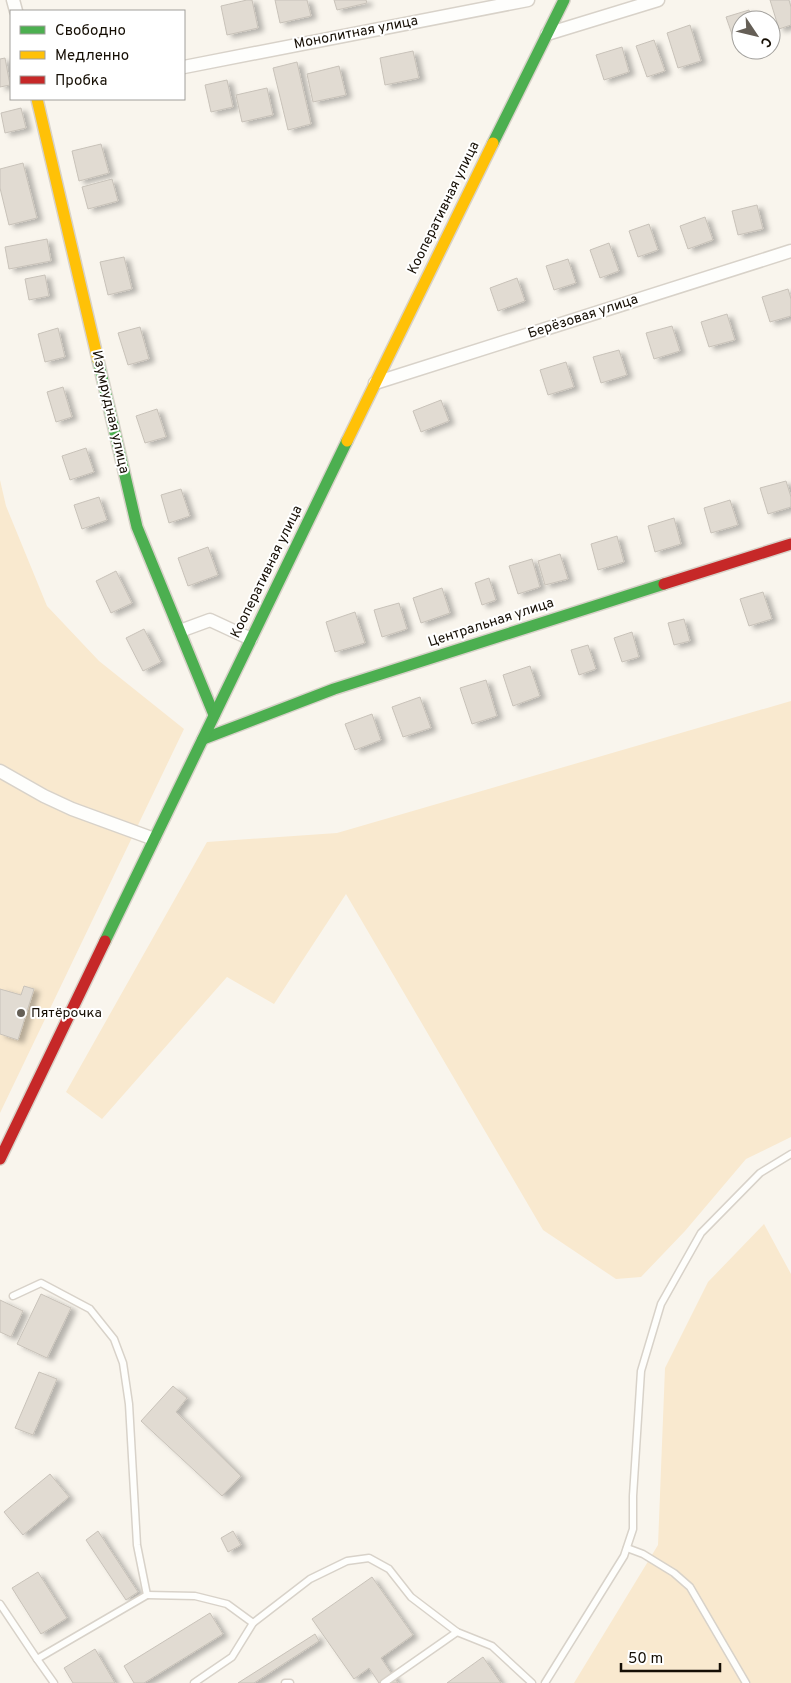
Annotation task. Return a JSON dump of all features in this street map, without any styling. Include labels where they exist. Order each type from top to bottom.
[{"type":"street","name":"Монолитная улица","points":[[185,67],[528,0]]},
{"type":"street","name":"Кооперативная улица","points":[[0,1159],[375,382],[564,0]]},
{"type":"street","points":[[546,34],[658,0]]},
{"type":"street","name":"Изумрудная улица","points":[[37,100],[137,527],[214,715]]},
{"type":"street","name":"Берёзовая улица","points":[[375,382],[791,250]]},
{"type":"street","name":"Центральная улица","points":[[203,739],[334,689],[791,544]]},
{"type":"street","points":[[180,632],[210,620],[251,639]]},
{"type":"street","points":[[0,771],[44,796],[72,809],[154,839]]},
{"type":"lane","points":[[545,1683],[619,1564],[633,1529],[633,1496],[641,1371],[661,1304],[701,1233],[760,1173],[791,1154]]},
{"type":"lane","points":[[13,1296],[41,1283],[90,1309],[114,1339],[123,1363],[129,1404],[137,1545],[147,1595]]},
{"type":"lane","points":[[627,1548],[643,1554],[674,1573],[690,1588],[746,1683]]},
{"type":"lane","points":[[194,1683],[232,1657],[253,1623],[310,1579],[347,1561],[369,1558],[389,1569],[411,1597],[457,1632],[492,1646],[532,1683]]},
{"type":"lane","points":[[38,1659],[147,1595],[195,1596],[227,1604],[253,1623]]},
{"type":"lane","points":[[0,1604],[54,1683]]},
{"type":"lane","points":[[384,1683],[457,1632]]},
{"type":"lane","points":[[285,1683],[290,1683]]},
{"type":"shaded area","points":[[0,480],[6,506],[47,606],[99,661],[184,729],[0,1113]]},
{"type":"shaded area","points":[[791,701],[791,1137],[746,1159],[685,1231],[641,1277],[616,1279],[543,1230],[346,894],[274,1004],[227,977],[102,1119],[66,1092],[207,842],[337,833]]},
{"type":"shaded area","points":[[764,1224],[791,1274],[791,1683],[574,1683],[658,1545],[665,1368],[708,1282]]},
{"type":"building","points":[[252,0],[258,28],[227,35],[221,6]]},
{"type":"building","points":[[275,0],[307,0],[311,16],[280,23]]},
{"type":"building","points":[[334,0],[366,0],[367,3],[337,10]]},
{"type":"building","points":[[770,0],[789,0],[791,25],[781,28],[781,10],[773,10]]},
{"type":"building","points":[[731,15],[731,31],[726,17]]},
{"type":"building","points":[[690,25],[701,61],[678,68],[667,33]]},
{"type":"building","points":[[654,40],[665,71],[647,77],[636,46]]},
{"type":"building","points":[[622,47],[629,72],[604,80],[596,55]]},
{"type":"building","points":[[413,51],[419,78],[385,85],[380,58]]},
{"type":"building","points":[[5,58],[10,85],[0,87],[0,59]]},
{"type":"building","points":[[297,62],[311,124],[288,130],[273,68]]},
{"type":"building","points":[[339,66],[346,95],[313,102],[307,74]]},
{"type":"building","points":[[227,80],[233,107],[211,112],[205,85]]},
{"type":"building","points":[[267,88],[273,115],[242,122],[236,95]]},
{"type":"building","points":[[21,108],[26,128],[5,133],[1,113]]},
{"type":"building","points":[[101,144],[109,173],[79,181],[72,151]]},
{"type":"building","points":[[23,163],[37,218],[9,225],[0,188],[0,169]]},
{"type":"building","points":[[112,179],[118,201],[88,209],[82,187]]},
{"type":"building","points":[[757,205],[763,229],[738,235],[732,211]]},
{"type":"building","points":[[705,217],[713,240],[688,249],[680,226]]},
{"type":"building","points":[[649,224],[658,250],[638,257],[629,231]]},
{"type":"building","points":[[47,239],[51,261],[9,269],[5,247]]},
{"type":"building","points":[[609,243],[619,271],[600,278],[590,250]]},
{"type":"building","points":[[124,257],[132,289],[108,295],[100,262]]},
{"type":"building","points":[[568,259],[576,283],[554,290],[546,266]]},
{"type":"building","points":[[45,275],[49,296],[29,300],[25,279]]},
{"type":"building","points":[[517,278],[525,301],[498,311],[490,288]]},
{"type":"building","points":[[788,289],[791,299],[791,316],[770,322],[762,297]]},
{"type":"building","points":[[727,314],[735,340],[709,347],[701,322]]},
{"type":"building","points":[[672,326],[680,351],[654,359],[646,333]]},
{"type":"building","points":[[140,327],[149,359],[128,365],[118,333]]},
{"type":"building","points":[[58,328],[65,357],[45,362],[38,334]]},
{"type":"building","points":[[619,350],[627,375],[601,383],[593,357]]},
{"type":"building","points":[[566,362],[574,387],[548,395],[540,370]]},
{"type":"building","points":[[63,387],[72,417],[56,422],[47,392]]},
{"type":"building","points":[[441,400],[449,421],[421,432],[413,411]]},
{"type":"building","points":[[157,409],[166,437],[145,443],[136,416]]},
{"type":"building","points":[[86,448],[94,472],[70,480],[62,456]]},
{"type":"building","points":[[786,481],[791,497],[791,507],[768,514],[760,488]]},
{"type":"building","points":[[181,489],[190,516],[169,523],[161,495]]},
{"type":"building","points":[[99,497],[107,520],[82,529],[74,505]]},
{"type":"building","points":[[730,500],[738,525],[711,533],[704,508]]},
{"type":"building","points":[[674,518],[681,544],[655,552],[648,526]]},
{"type":"building","points":[[617,536],[624,562],[598,570],[591,544]]},
{"type":"building","points":[[208,547],[218,575],[188,586],[178,558]]},
{"type":"building","points":[[560,554],[568,579],[545,585],[538,561]]},
{"type":"building","points":[[532,559],[540,587],[518,594],[509,566]]},
{"type":"building","points":[[116,571],[132,603],[111,613],[96,581]]},
{"type":"building","points":[[489,578],[496,600],[482,605],[475,583]]},
{"type":"building","points":[[442,588],[450,613],[421,623],[413,598]]},
{"type":"building","points":[[763,592],[772,619],[749,626],[740,599]]},
{"type":"building","points":[[399,603],[407,629],[382,637],[374,610]]},
{"type":"building","points":[[355,612],[365,643],[335,652],[326,622]]},
{"type":"building","points":[[684,619],[690,641],[674,645],[668,623]]},
{"type":"building","points":[[144,629],[161,662],[143,671],[126,638]]},
{"type":"building","points":[[632,632],[639,657],[622,662],[614,638]]},
{"type":"building","points":[[588,645],[596,669],[579,675],[571,650]]},
{"type":"building","points":[[530,666],[540,696],[513,706],[503,675]]},
{"type":"building","points":[[486,680],[497,716],[472,724],[460,688]]},
{"type":"building","points":[[420,697],[431,728],[403,737],[392,707]]},
{"type":"building","points":[[372,714],[381,740],[355,750],[345,724]]},
{"type":"building","points":[[24,986],[34,989],[18,1040],[0,1034],[0,989],[21,995]]},
{"type":"building","points":[[41,1294],[71,1308],[47,1358],[17,1344]]},
{"type":"building","points":[[0,1300],[23,1311],[11,1337],[0,1332]]},
{"type":"building","points":[[39,1372],[57,1379],[33,1435],[15,1428]]},
{"type":"building","points":[[173,1386],[187,1398],[176,1412],[241,1476],[222,1496],[141,1421]]},
{"type":"building","points":[[50,1474],[69,1497],[23,1535],[4,1512]]},
{"type":"building","points":[[98,1531],[138,1592],[126,1600],[86,1540]]},
{"type":"building","points":[[233,1531],[241,1545],[228,1552],[221,1538]]},
{"type":"building","points":[[38,1572],[67,1618],[41,1634],[12,1588]]},
{"type":"building","points":[[372,1577],[413,1635],[381,1658],[398,1683],[379,1683],[369,1668],[354,1679],[312,1619]]},
{"type":"building","points":[[210,1613],[223,1634],[144,1683],[134,1683],[124,1666]]},
{"type":"building","points":[[315,1634],[319,1641],[254,1683],[238,1683]]},
{"type":"building","points":[[95,1649],[115,1683],[73,1683],[64,1668]]},
{"type":"building","points":[[483,1657],[501,1683],[447,1683]]},
{"type":"traffic: fast","points":[[493,143],[564,0]]},
{"type":"traffic: fast","points":[[98,360],[137,527],[214,715]]},
{"type":"traffic: fast","points":[[105,941],[347,441]]},
{"type":"traffic: fast","points":[[203,739],[334,689],[664,584]]},
{"type":"traffic: slow","points":[[37,100],[98,360]]},
{"type":"traffic: slow","points":[[347,441],[493,143]]},
{"type":"traffic: jam","points":[[664,584],[791,544]]},
{"type":"traffic: jam","points":[[0,1159],[105,941]]},
{"type":"place","name":"Пятёрочка","points":[[21,1013]]}]
